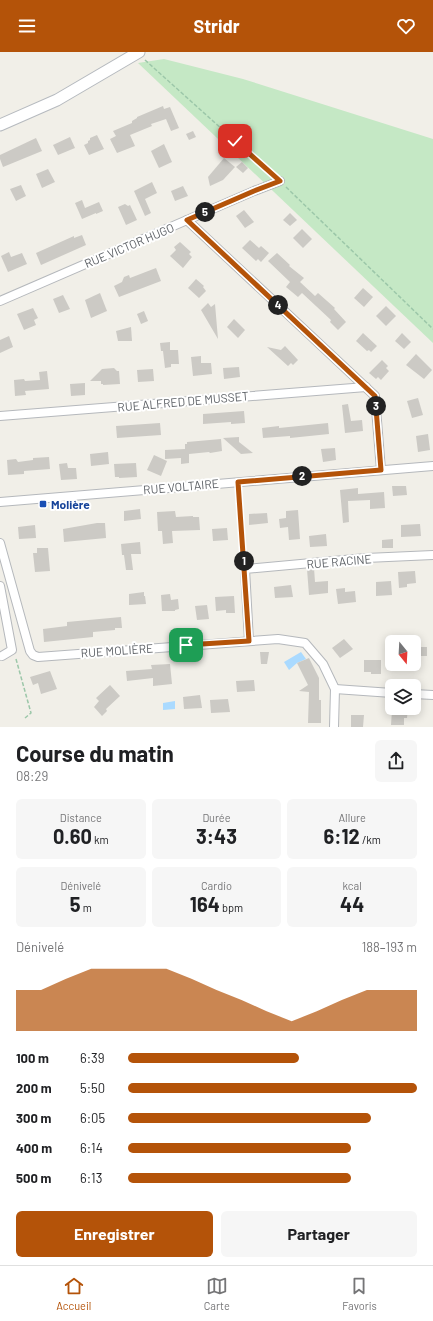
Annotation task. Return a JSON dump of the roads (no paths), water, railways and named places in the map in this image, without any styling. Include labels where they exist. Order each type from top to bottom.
[{"type":"main road","points":[[0,125],[57,100],[139,52]]},
{"type":"street","name":"RUE VICTOR HUGO","points":[[0,301],[280,181]]},
{"type":"street","points":[[187,220],[375,396],[381,470]]},
{"type":"street","name":"RUE ALFRED DE MUSSET","points":[[0,416],[366,387]]},
{"type":"street","name":"RUE VOLTAIRE","points":[[0,502],[433,466]]},
{"type":"street","name":"RUE MOLIÈRE","points":[[0,544],[30,651],[33,655],[38,657],[278,639],[305,643],[323,664],[335,689]]},
{"type":"street","name":"RUE RACINE","points":[[249,641],[245,569],[366,558],[433,555]]},
{"type":"street","points":[[0,586],[12,650],[2,656]]},
{"type":"street","points":[[334,727],[335,689],[385,693]]},
{"type":"street","points":[[421,694],[433,695]]},
{"type":"water","points":[[301,652],[306,659],[297,663],[289,670],[284,662]]},
{"type":"water","points":[[175,701],[175,709],[163,710],[163,703]]},
{"type":"place","name":"Molière","points":[[43,504]]}]
